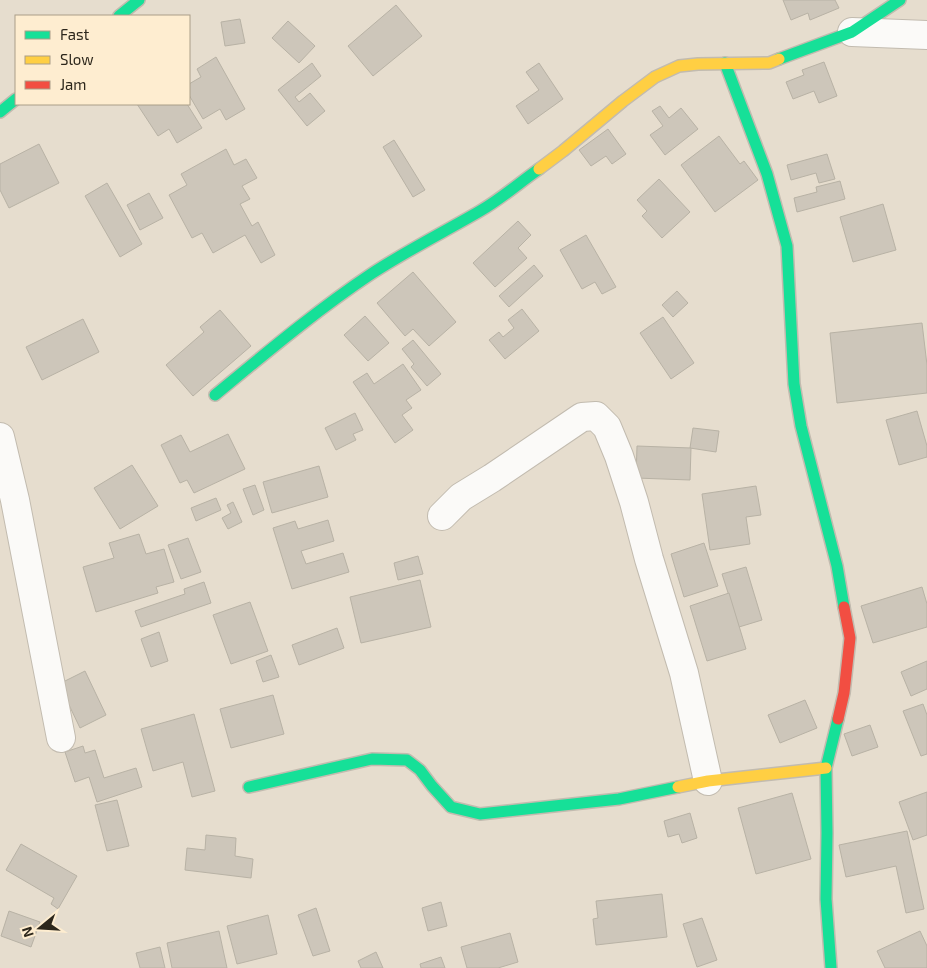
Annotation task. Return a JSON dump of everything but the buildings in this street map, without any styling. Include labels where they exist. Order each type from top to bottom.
[{"type":"street","points":[[120,15],[139,0]]},
{"type":"street","points":[[214,395],[332,302],[371,274],[413,248],[482,210],[563,151],[655,77],[679,66],[769,63],[852,32],[900,0]]},
{"type":"street","points":[[852,32],[927,35]]},
{"type":"street","points":[[725,64],[767,174],[787,246],[794,384],[801,426],[837,566],[850,638],[844,693],[826,768],[828,833],[826,899],[831,968]]},
{"type":"street","points":[[0,112],[15,100]]},
{"type":"street","points":[[442,516],[461,497],[582,417],[596,416],[608,427],[631,493],[684,674],[708,781]]},
{"type":"street","points":[[0,437],[15,500],[61,738]]},
{"type":"street","points":[[249,787],[372,760],[407,760],[420,770],[452,807],[480,814],[619,799],[708,781],[826,768]]},
{"type":"traffic: fast","points":[[120,15],[139,0]]},
{"type":"traffic: fast","points":[[779,59],[852,32],[900,0]]},
{"type":"traffic: fast","points":[[725,63],[767,174],[787,246],[794,384],[801,426],[837,566],[844,607]]},
{"type":"traffic: fast","points":[[0,112],[15,100]]},
{"type":"traffic: fast","points":[[215,395],[292,332],[371,274],[488,206],[539,169]]},
{"type":"traffic: fast","points":[[831,968],[826,899],[826,768],[838,719]]},
{"type":"traffic: fast","points":[[249,787],[372,759],[407,760],[420,770],[451,807],[480,814],[619,799],[678,787]]},
{"type":"traffic: slow","points":[[539,169],[655,77],[679,66],[769,63],[779,59]]},
{"type":"traffic: slow","points":[[678,787],[708,781],[826,768]]},
{"type":"traffic: jam","points":[[838,719],[844,693],[850,638],[844,607]]}]
